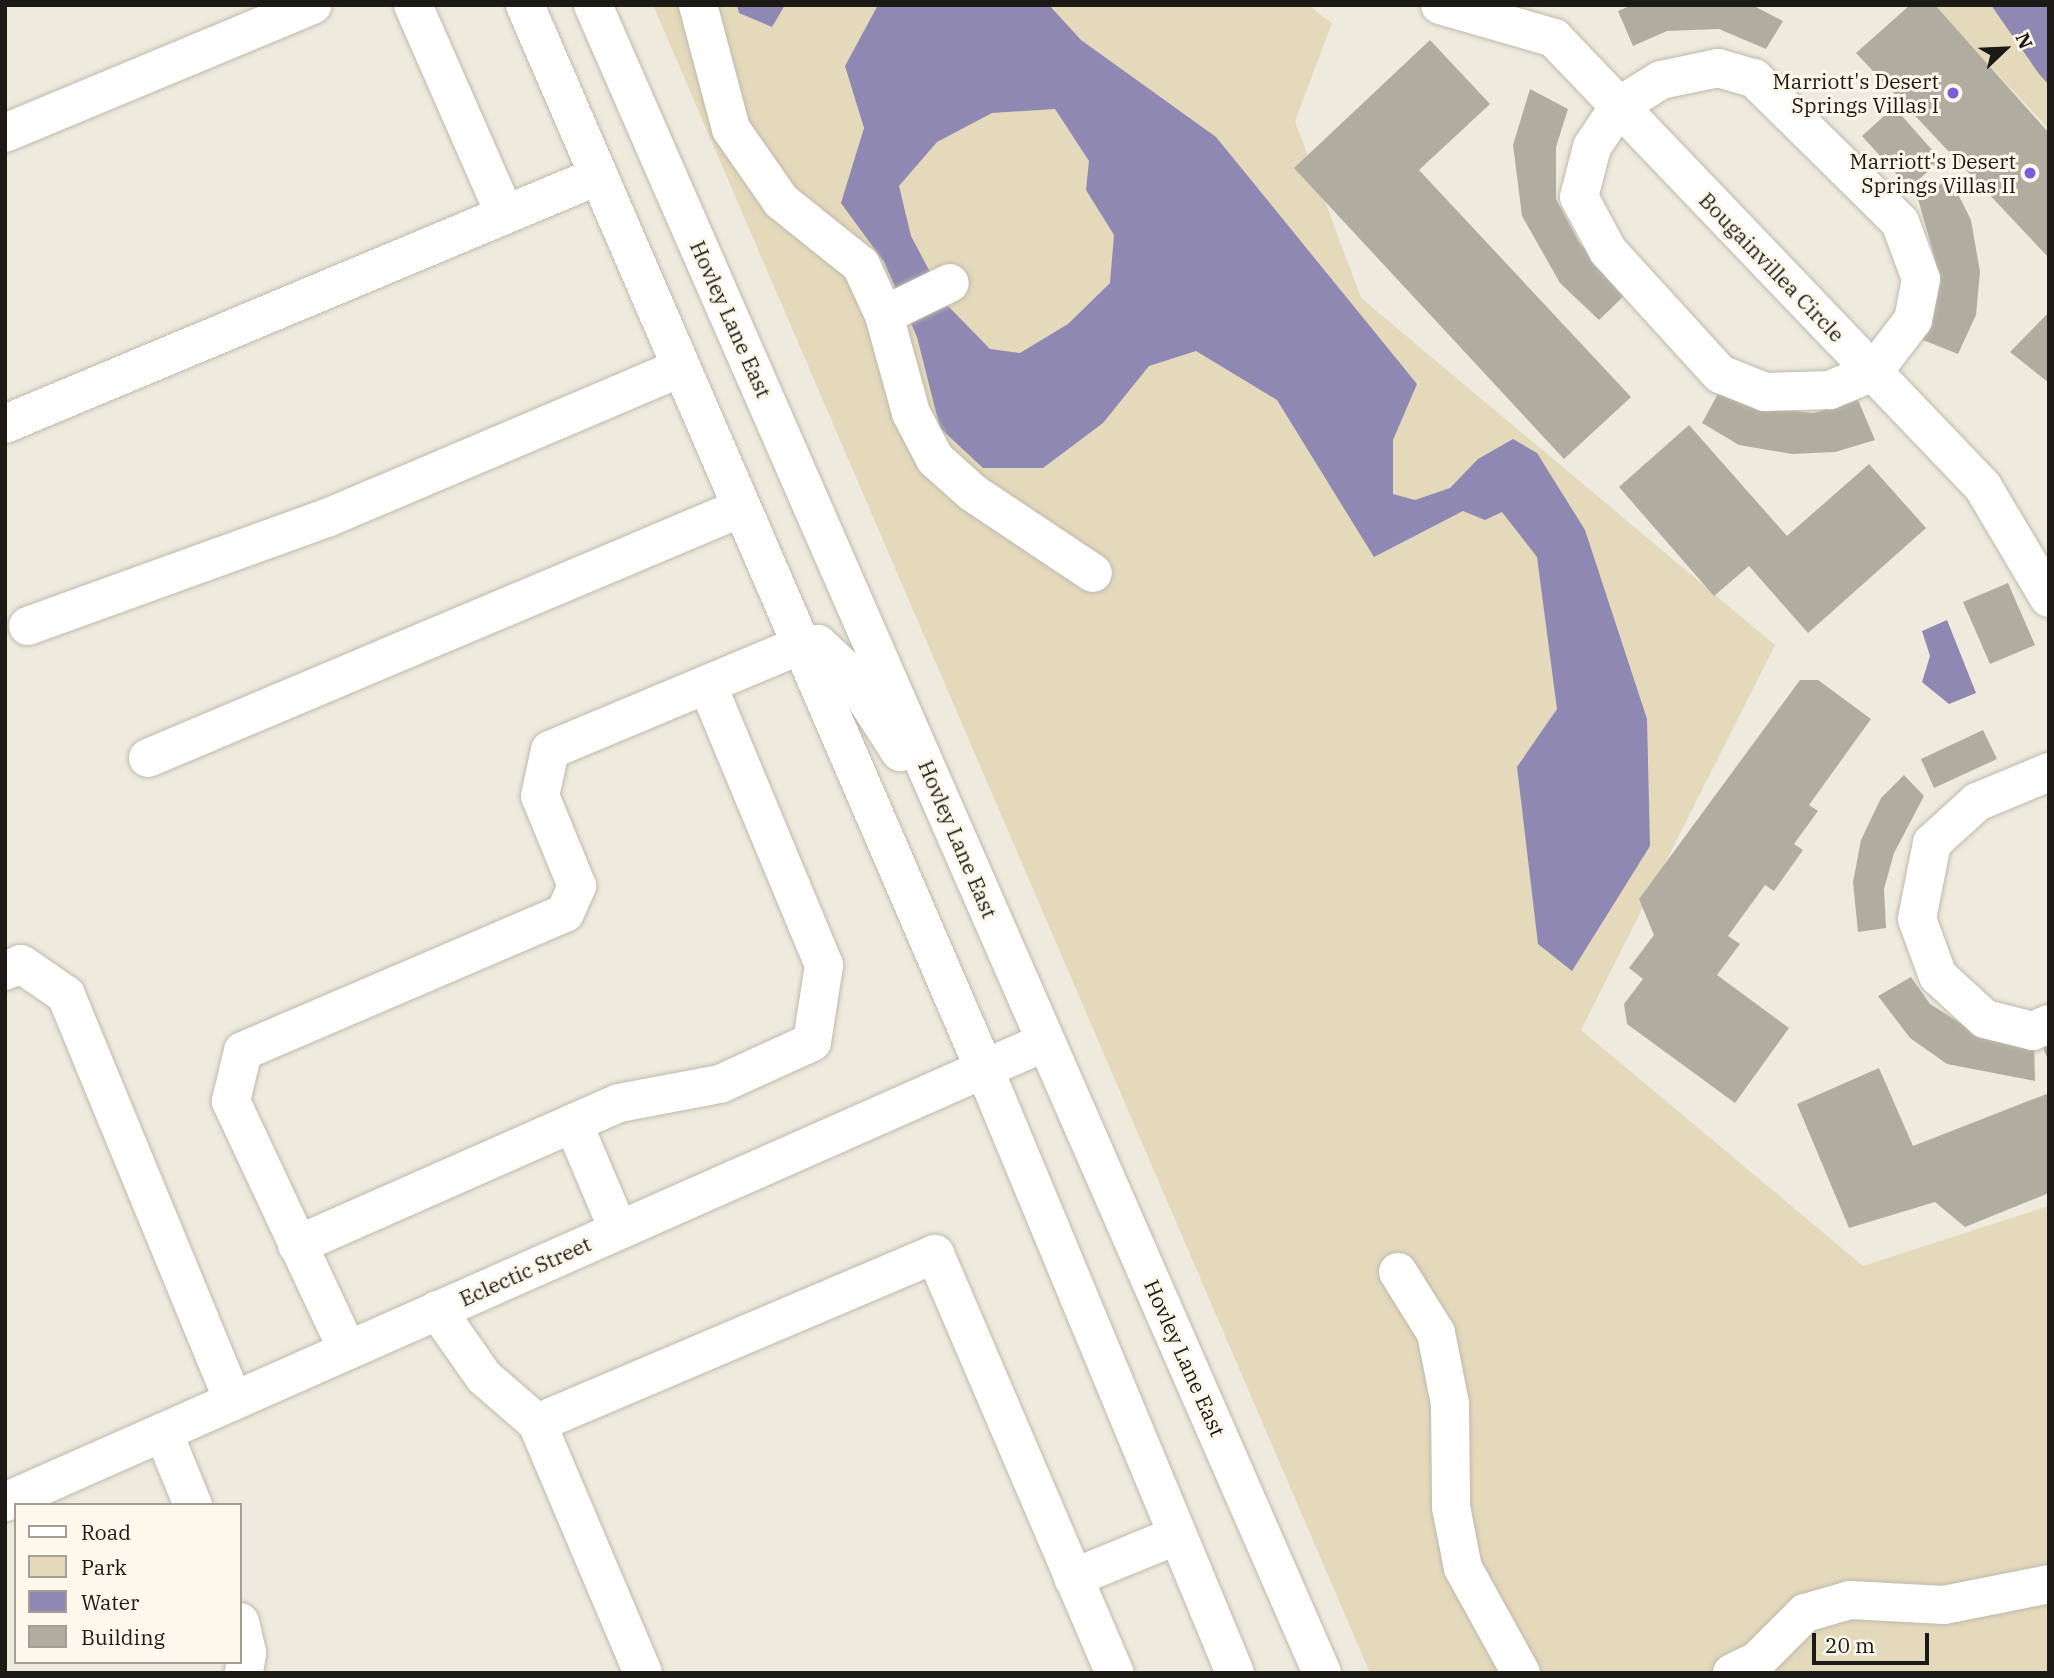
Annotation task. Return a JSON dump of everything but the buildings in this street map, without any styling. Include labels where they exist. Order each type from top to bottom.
[{"type":"street","points":[[5,133],[312,5]]},
{"type":"street","points":[[412,5],[505,215]]},
{"type":"street","points":[[525,5],[983,1066],[1235,1673]]},
{"type":"street","points":[[698,5],[731,130],[781,201],[861,265],[884,315],[911,413],[934,459],[973,493],[1093,573]]},
{"type":"street","name":"Bougainvillea Circle","points":[[1440,5],[1554,38],[1983,486],[2049,598]]},
{"type":"street","name":"Hovley Lane East","points":[[595,15],[953,825],[1322,1673]]},
{"type":"street","points":[[1718,68],[1754,78],[1900,222],[1921,279],[1913,320],[1873,372],[1830,390],[1765,392],[1720,374],[1608,251],[1579,197],[1592,147],[1619,106],[1661,80],[1718,68]]},
{"type":"street","points":[[5,424],[598,176]]},
{"type":"street","points":[[884,315],[950,283]]},
{"type":"street","points":[[28,626],[327,518],[681,368]]},
{"type":"street","points":[[148,758],[741,508]]},
{"type":"street","points":[[347,1349],[232,1101],[243,1051],[565,913],[578,886],[540,796],[550,750],[801,645],[818,644],[850,674],[953,825]]},
{"type":"street","points":[[297,1245],[619,1103],[720,1084],[812,1042],[824,965],[707,684]]},
{"type":"street","points":[[2049,772],[1977,802],[1932,843],[1917,919],[1938,976],[1985,1019],[2033,1031],[2049,1024]]},
{"type":"street","points":[[5,971],[20,964],[66,995],[233,1400]]},
{"type":"street","name":"Eclectic Street","points":[[5,1502],[983,1066],[1045,1041]]},
{"type":"street","points":[[573,1123],[618,1229]]},
{"type":"street","points":[[537,1423],[935,1254],[1115,1673]]},
{"type":"street","points":[[1398,1272],[1436,1333],[1450,1404],[1451,1507],[1463,1568],[1521,1673]]},
{"type":"street","points":[[437,1310],[484,1377],[537,1423],[643,1673]]},
{"type":"street","points":[[163,1432],[192,1503]]},
{"type":"street","points":[[1073,1578],[1178,1535]]},
{"type":"street","points":[[1732,1673],[1758,1661],[1805,1613],[1850,1600],[1944,1605],[2049,1584]]},
{"type":"street","points":[[242,1631],[247,1653],[244,1673]]},
{"type":"green space","points":[[653,5],[1308,5],[1332,23],[1295,121],[1361,298],[1775,645],[1581,1030],[1863,1266],[2049,1206],[2049,1673],[1370,1673]]},
{"type":"green space","points":[[1932,5],[2049,5],[2049,129]]},
{"type":"water","points":[[737,5],[785,5],[772,27],[739,13]]},
{"type":"water","points":[[878,5],[1049,5],[1081,40],[1216,137],[1417,384],[1393,440],[1393,494],[1415,500],[1450,488],[1478,459],[1513,439],[1537,453],[1585,530],[1647,719],[1650,846],[1572,971],[1538,944],[1517,767],[1557,709],[1537,557],[1502,512],[1485,520],[1463,511],[1374,557],[1277,400],[1196,351],[1149,366],[1103,423],[1043,468],[983,468],[940,428],[917,337],[884,262],[841,203],[864,128],[845,66]],"holes":[[[1055,109],[1089,161],[1086,190],[1114,235],[1110,283],[1068,324],[1020,353],[990,349],[948,306],[911,236],[899,186],[937,142],[992,113]]]},
{"type":"water","points":[[1991,5],[2049,5],[2049,85],[2039,74]]},
{"type":"water","points":[[1947,620],[1976,693],[1949,704],[1922,682],[1930,656],[1922,631]]},
{"type":"place","name":"Marriott's Desert Springs Villas I","points":[[1953,93]]},
{"type":"place","name":"Marriott's Desert Springs Villas II","points":[[2030,173]]}]
